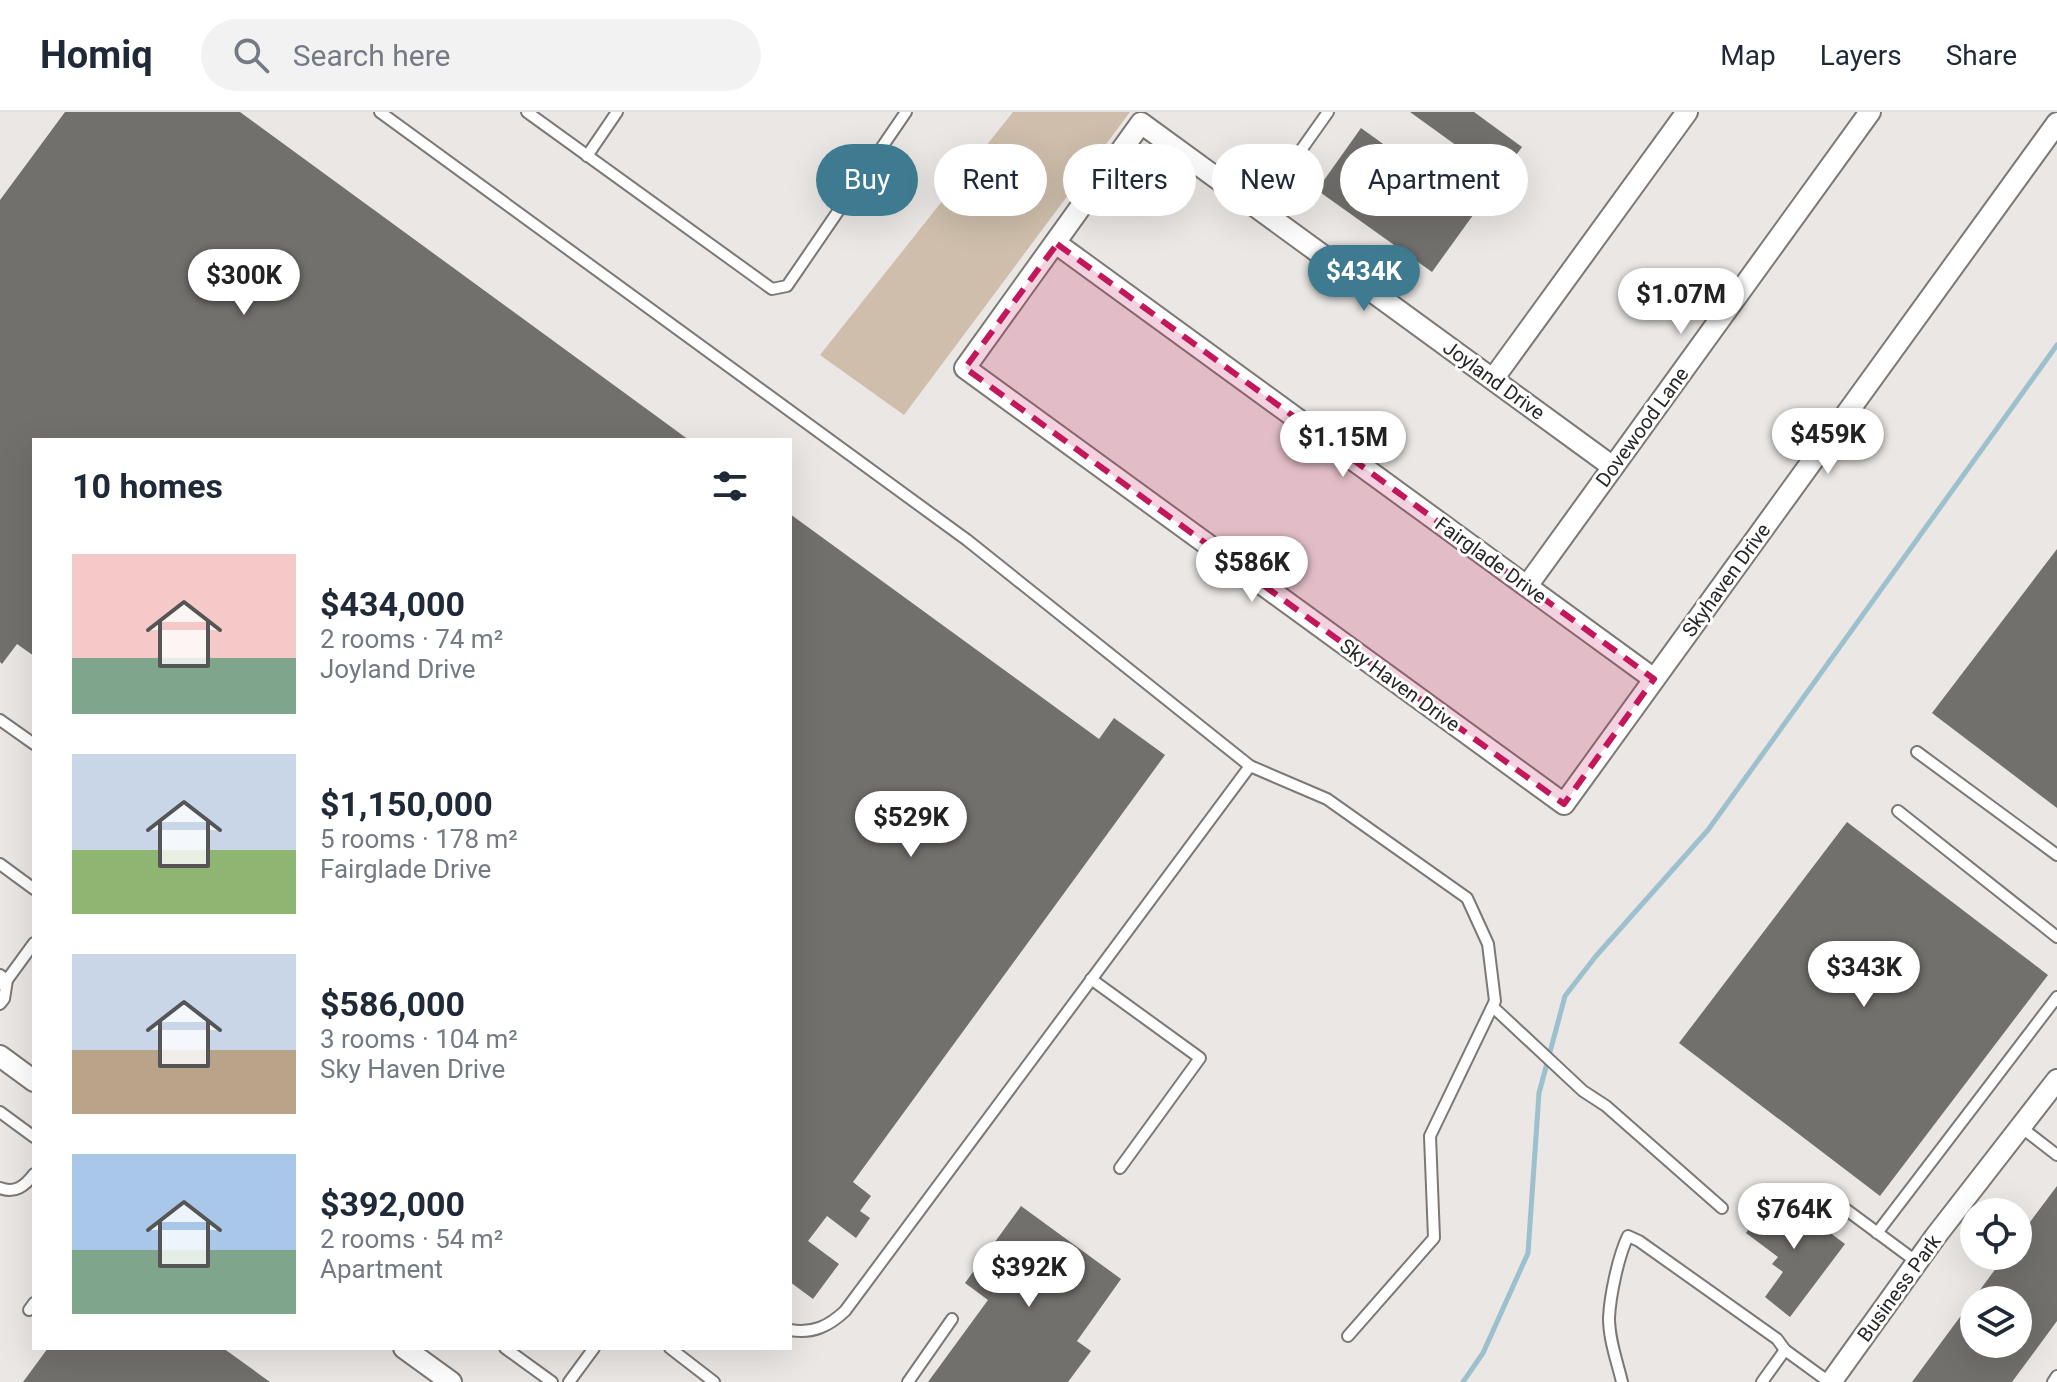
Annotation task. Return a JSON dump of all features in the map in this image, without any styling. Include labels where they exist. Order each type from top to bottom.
[{"type":"street","points":[[1493,379],[1687,112]]},
{"type":"street","name":"Dovewood Lane","points":[[1527,586],[1870,112]]},
{"type":"street","name":"Joyland Drive","points":[[1057,244],[1141,123],[1613,467]]},
{"type":"street","name":"Skyhaven Drive","points":[[1564,804],[2057,123]]},
{"type":"street","name":"Sky Haven Drive","points":[[1057,244],[965,368],[1564,804]]},
{"type":"street","name":"Fairglade Drive","points":[[1057,244],[1654,679]]},
{"type":"street","points":[[0,1056],[32,1080]]},
{"type":"street","name":"Business Park","points":[[1830,1382],[1917,1262],[2057,1080]]},
{"type":"street","points":[[407,1350],[448,1381]]},
{"type":"lane","points":[[380,112],[967,540],[1250,766],[1327,799],[1467,898],[1488,944],[1495,1001],[1430,1136],[1434,1238],[1348,1336]]},
{"type":"lane","points":[[527,112],[772,289],[787,286],[906,112]]},
{"type":"lane","points":[[587,156],[617,112]]},
{"type":"lane","points":[[1305,144],[1328,112]]},
{"type":"lane","points":[[0,720],[32,743]]},
{"type":"lane","points":[[1917,752],[2057,855]]},
{"type":"lane","points":[[792,1330],[819,1329],[845,1311],[1250,766]]},
{"type":"lane","points":[[1898,811],[2057,937]]},
{"type":"lane","points":[[0,864],[32,888]]},
{"type":"lane","points":[[0,1004],[4,999],[2,980],[32,945]]},
{"type":"lane","points":[[1091,979],[1200,1058],[1120,1168]]},
{"type":"lane","points":[[1877,1233],[2057,997]]},
{"type":"lane","points":[[1493,1007],[1583,1091],[1606,1106],[1722,1208]]},
{"type":"lane","points":[[0,1112],[32,1136]]},
{"type":"lane","points":[[2022,1128],[2057,1155]]},
{"type":"lane","points":[[0,1188],[8,1191],[25,1186],[32,1177]]},
{"type":"lane","points":[[1825,1194],[1917,1262]]},
{"type":"lane","points":[[1622,1382],[1611,1340],[1609,1317],[1622,1249],[1628,1236],[1777,1339],[1785,1350],[1830,1382]]},
{"type":"lane","points":[[908,1382],[952,1319]]},
{"type":"lane","points":[[508,1350],[552,1382]]},
{"type":"lane","points":[[569,1382],[593,1350]]},
{"type":"lane","points":[[673,1350],[714,1382]]},
{"type":"lane","points":[[1762,1382],[1785,1350]]},
{"type":"lane","points":[[2053,1382],[2057,1376]]},
{"type":"highlighted area","points":[[1057,244],[1654,679],[1564,804],[965,368]]},
{"type":"shaded area","points":[[1013,112],[1130,112],[1106,144],[1063,144],[1063,202],[904,415],[820,355],[934,211],[934,216],[1047,216],[1047,144],[988,144]]},
{"type":"building","points":[[65,112],[240,112],[686,438],[32,438],[32,655],[17,644],[2,664],[0,200]]},
{"type":"building","points":[[1410,112],[1474,112],[1518,144],[1454,144]]},
{"type":"building","points":[[1361,128],[1383,144],[1350,144]]},
{"type":"building","points":[[1340,158],[1340,206],[1324,195],[1324,180]]},
{"type":"building","points":[[1353,216],[1472,216],[1432,272]]},
{"type":"building","points":[[792,515],[1099,739],[1114,718],[1165,755],[853,1182],[871,1196],[860,1211],[870,1218],[856,1238],[827,1216],[808,1241],[839,1264],[813,1299],[792,1283]]},
{"type":"building","points":[[2057,549],[2057,808],[1932,713]]},
{"type":"building","points":[[1847,822],[2048,975],[1880,1196],[1679,1043]]},
{"type":"building","points":[[2057,1186],[2057,1321],[2032,1355],[2032,1286],[1983,1286],[1995,1270],[2032,1270],[2032,1219]]},
{"type":"building","points":[[1776,1192],[1845,1244],[1790,1317],[1765,1297],[1783,1272],[1772,1264],[1778,1257],[1746,1233]]},
{"type":"building","points":[[1021,1206],[1121,1279],[1077,1341],[1091,1351],[1068,1382],[928,1382],[988,1300],[965,1283]]},
{"type":"building","points":[[1960,1317],[1960,1358],[2030,1358],[2012,1382],[1912,1382]]},
{"type":"building","points":[[47,1350],[226,1350],[270,1382],[23,1382]]},
{"type":"waterway","points":[[1463,1382],[1483,1353],[1528,1253],[1539,1093],[1565,996],[1596,956],[1708,830],[2057,345]]}]
